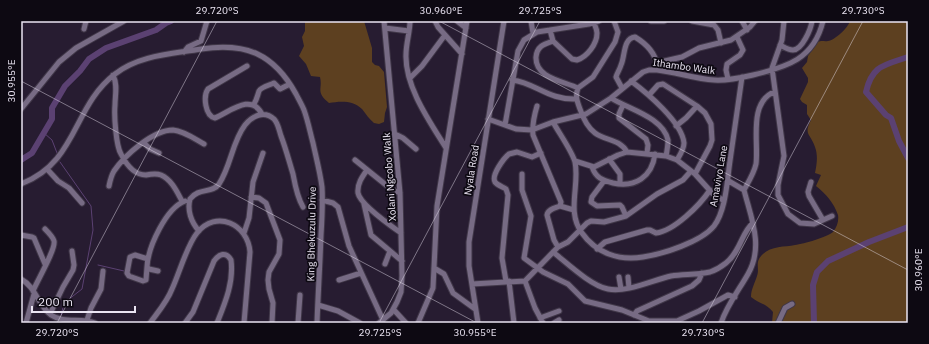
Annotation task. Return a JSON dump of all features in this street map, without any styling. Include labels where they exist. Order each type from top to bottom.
[{"type":"street","points":[[84,29],[86,21]]},
{"type":"street","points":[[21,109],[59,62],[76,48],[124,21]]},
{"type":"street","points":[[184,52],[188,47],[201,41],[207,21]]},
{"type":"street","name":"Xolani Ngcobo Walk","points":[[381,322],[394,310],[401,292],[402,261],[400,193],[384,21]]},
{"type":"street","points":[[410,21],[406,54],[410,78],[424,113],[446,148]]},
{"type":"street","points":[[434,21],[462,54]]},
{"type":"street","points":[[457,21],[466,28]]},
{"type":"street","points":[[418,323],[432,292],[436,215],[467,21]]},
{"type":"street","name":"Nyala Road","points":[[478,323],[469,266],[470,235],[504,21]]},
{"type":"street","points":[[533,33],[531,23],[537,21]]},
{"type":"street","points":[[614,21],[618,32],[615,42],[594,76],[578,88],[576,99],[584,121],[595,133],[619,143],[627,152]]},
{"type":"street","points":[[651,21],[664,21]]},
{"type":"street","points":[[692,21],[714,24],[718,30],[721,43]]},
{"type":"street","points":[[742,21],[747,30]]},
{"type":"street","points":[[656,63],[682,57],[696,50],[728,42],[747,30],[755,21]]},
{"type":"street","points":[[784,21],[783,35],[772,65],[774,92],[784,156],[778,186],[779,199],[788,214],[796,220],[810,224],[832,216]]},
{"type":"street","points":[[780,45],[791,50],[797,49],[807,35],[812,21]]},
{"type":"street","name":"Ithambo Walk","points":[[488,119],[516,129],[532,130],[553,122],[582,115],[592,111],[611,98],[646,70],[657,70],[706,80],[742,78],[772,71],[789,65],[805,54],[818,36],[823,21]]},
{"type":"street","points":[[505,125],[516,57],[520,45],[524,40],[533,33],[593,22],[597,34],[589,53],[579,60],[572,58],[553,41],[550,30]]},
{"type":"street","points":[[385,28],[409,31]]},
{"type":"street","points":[[410,78],[422,66],[446,35]]},
{"type":"street","points":[[728,79],[726,70],[727,64],[740,55],[743,50],[737,37]]},
{"type":"street","points":[[622,88],[616,77],[622,65],[630,38],[636,38],[646,45],[653,54],[657,70]]},
{"type":"street","points":[[553,41],[541,46],[538,50],[536,58],[539,69],[543,74],[578,88]]},
{"type":"street","name":"King Bhekuzulu Drive","points":[[21,184],[33,179],[47,169],[56,160],[66,147],[93,96],[113,75],[125,67],[143,60],[223,46],[245,49],[258,54],[273,64],[283,74],[303,106],[320,174],[322,200],[317,323]]},
{"type":"street","points":[[247,66],[206,91],[209,115],[213,118],[239,106],[254,104],[262,114],[273,118],[278,126],[288,156],[302,207]]},
{"type":"street","points":[[113,75],[116,83],[114,108],[118,146],[124,160],[137,173],[142,175],[157,174],[165,178],[170,182],[182,201]]},
{"type":"street","name":"Amaviyo Lane","points":[[553,122],[575,161],[576,175],[574,210],[579,230],[597,249],[614,256],[642,257],[696,240],[706,234],[714,226],[720,215],[724,200],[742,78]]},
{"type":"street","points":[[512,80],[523,82],[560,99],[576,99]]},
{"type":"street","points":[[632,81],[659,104],[682,136],[684,143],[677,160]]},
{"type":"street","points":[[254,104],[258,98],[259,91],[262,89],[274,83],[280,88],[290,84]]},
{"type":"street","points":[[472,284],[525,281],[558,247],[568,242],[588,222],[604,222],[626,216],[657,194],[693,173],[709,149],[712,140],[712,126],[710,121],[705,113],[697,106],[662,84],[658,85],[649,96]]},
{"type":"street","points":[[744,190],[754,172],[756,162],[757,120],[759,109],[767,97],[774,92]]},
{"type":"street","points":[[611,98],[652,119],[663,128],[668,140],[666,156]]},
{"type":"street","points":[[624,105],[619,117],[646,139],[648,145],[647,153]]},
{"type":"street","points":[[537,106],[532,130],[533,136],[561,202],[560,206]]},
{"type":"street","points":[[676,126],[697,106]]},
{"type":"street","points":[[199,231],[191,220],[190,200],[192,196],[199,192],[213,189],[218,186],[242,130],[251,119],[262,114]]},
{"type":"street","points":[[109,186],[113,174],[124,160],[160,132],[174,130],[182,132],[204,144]]},
{"type":"street","points":[[395,134],[403,138],[416,149]]},
{"type":"street","points":[[144,143],[150,149],[159,153]]},
{"type":"street","points":[[514,323],[508,281],[502,258],[508,195],[506,189],[496,183],[494,179],[500,164],[509,154],[517,152],[532,157],[541,154]]},
{"type":"street","points":[[592,167],[627,152],[666,156],[677,160],[693,173],[716,196],[724,200]]},
{"type":"street","points":[[244,233],[248,221],[252,182],[263,153]]},
{"type":"street","points":[[575,161],[592,167],[597,176],[604,181],[629,184],[644,177],[653,164],[655,154]]},
{"type":"street","points":[[355,160],[391,190],[400,193]]},
{"type":"street","points":[[609,160],[620,174],[620,184]]},
{"type":"street","points":[[47,169],[58,181],[69,188],[82,203]]},
{"type":"street","points":[[367,170],[361,178],[358,189],[359,196],[364,204],[371,234],[402,261]]},
{"type":"street","points":[[522,174],[522,190],[531,216],[524,257],[538,268],[568,284],[585,301],[622,310],[649,321],[674,321],[699,311],[726,296],[734,296]]},
{"type":"street","points":[[721,323],[734,296],[748,274],[754,261],[756,243],[753,223],[744,190],[727,180]]},
{"type":"street","points":[[604,181],[592,197],[591,202],[597,206],[620,205],[626,216]]},
{"type":"street","points":[[811,182],[808,192],[809,196],[823,220]]},
{"type":"street","points":[[597,249],[605,242],[650,230],[658,233],[676,223],[698,206],[710,190]]},
{"type":"street","points":[[251,197],[259,198],[266,202],[280,240],[279,254],[269,272],[268,280],[273,303],[272,323]]},
{"type":"street","points":[[148,259],[135,255],[130,257],[127,273],[129,276],[143,281],[146,280],[148,259],[156,236],[166,217],[171,210],[182,201],[190,200]]},
{"type":"street","points":[[322,200],[333,203],[338,207],[349,246],[381,322]]},
{"type":"street","points":[[364,204],[402,233]]},
{"type":"street","points":[[558,247],[554,240],[547,215],[548,212],[560,206],[574,210]]},
{"type":"street","points":[[150,323],[170,293],[194,238],[199,231],[208,224],[220,221],[235,225],[244,233],[248,242],[250,252],[244,323]]},
{"type":"street","points":[[553,252],[598,285],[611,290],[629,288],[670,277],[702,274],[715,270],[730,259],[740,246],[748,228],[753,223]]},
{"type":"street","points":[[26,323],[34,292],[54,243],[53,238],[45,229]]},
{"type":"street","points":[[21,235],[34,238],[46,264]]},
{"type":"street","points":[[50,314],[62,287],[73,270],[74,265],[72,251]]},
{"type":"street","points":[[384,264],[390,251]]},
{"type":"street","points":[[185,323],[193,312],[214,261],[219,255],[224,254],[229,256],[231,260],[230,281],[227,298],[217,323]]},
{"type":"street","points":[[147,267],[158,271]]},
{"type":"street","points":[[434,268],[444,274],[453,294],[475,309]]},
{"type":"street","points":[[87,320],[91,308],[101,289],[103,271]]},
{"type":"street","points":[[339,280],[361,273]]},
{"type":"street","points":[[634,316],[637,311],[692,286],[699,280],[702,274]]},
{"type":"street","points":[[619,277],[621,289]]},
{"type":"street","points":[[628,277],[629,288]]},
{"type":"street","points":[[21,279],[28,284],[41,305],[50,314],[60,319],[87,320],[95,323]]},
{"type":"street","points":[[525,281],[541,320],[559,311]]},
{"type":"street","points":[[298,323],[300,295]]},
{"type":"street","points":[[778,323],[785,308],[792,304]]},
{"type":"street","points":[[318,305],[338,311],[353,321],[360,323]]},
{"type":"street","points":[[394,310],[406,323]]},
{"type":"street","points":[[554,323],[559,320]]},
{"type":"shaded area","points":[[305,21],[364,21],[372,48],[372,62],[379,66],[384,72],[387,107],[384,122],[379,124],[374,123],[362,109],[355,104],[342,102],[329,103],[322,96],[320,90],[320,77],[311,76],[306,64],[299,56],[304,46],[302,37],[305,31]]},
{"type":"shaded area","points":[[850,21],[908,21],[908,323],[772,323],[773,312],[768,307],[751,297],[752,289],[758,273],[758,262],[760,257],[766,251],[774,248],[804,243],[826,236],[833,232],[836,228],[838,215],[832,203],[816,186],[821,175],[815,173],[817,153],[808,134],[811,120],[807,114],[807,105],[800,99],[808,82],[808,78],[802,68],[818,42],[828,41],[838,36]]},
{"type":"waterway","points":[[21,160],[32,153],[52,119],[52,108],[65,86],[80,71],[89,59],[106,48],[156,30],[171,21]]},
{"type":"waterway","points":[[908,57],[886,64],[876,71],[872,76],[866,92],[886,115],[891,118],[899,141],[908,158]]},
{"type":"waterway","points":[[44,133],[52,140],[57,153]]},
{"type":"waterway","points":[[60,162],[91,206],[93,230],[82,289],[64,303],[61,316]]},
{"type":"waterway","points":[[814,323],[813,285],[817,272],[828,261],[869,242],[908,227]]},
{"type":"waterway","points":[[98,265],[124,271]]}]
